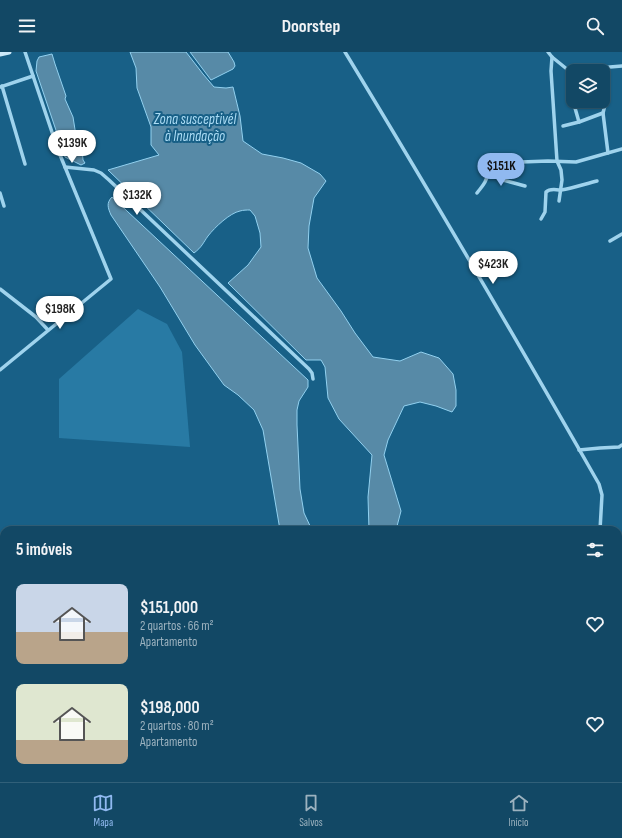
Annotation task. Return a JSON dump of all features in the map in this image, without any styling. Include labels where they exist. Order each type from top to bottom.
[{"type":"main road","points":[[0,54],[9,52]]},
{"type":"street","points":[[0,370],[111,279],[65,168],[24,52]]},
{"type":"street","points":[[345,52],[517,340],[599,484],[602,495],[600,526]]},
{"type":"street","points":[[548,52],[566,68]]},
{"type":"street","points":[[552,57],[551,71],[557,161],[561,170],[562,180],[559,201]]},
{"type":"street","points":[[610,67],[622,66]]},
{"type":"street","points":[[25,164],[1,87],[33,76]]},
{"type":"street","points":[[575,108],[579,122]]},
{"type":"street","points":[[604,108],[603,113],[608,153]]},
{"type":"street","points":[[564,126],[603,113]]},
{"type":"street","points":[[477,193],[485,181],[490,168],[497,164],[579,161],[622,149]]},
{"type":"street","points":[[493,166],[500,178],[503,180],[525,186]]},
{"type":"street","points":[[65,168],[94,170],[101,173],[309,369],[312,373],[313,379]]},
{"type":"street","points":[[541,219],[545,212],[546,192],[549,189],[560,190],[573,188],[596,181]]},
{"type":"street","points":[[0,193],[4,206]]},
{"type":"street","points":[[610,240],[622,234]]},
{"type":"street","points":[[0,289],[36,317],[48,330]]},
{"type":"street","points":[[579,450],[619,447],[622,445]]},
{"type":"shaded area","points":[[138,309],[167,324],[182,352],[190,447],[59,438],[59,379]]},
{"type":"water","name":"Zona susceptivél à Inundação","points":[[130,52],[186,52],[214,87],[233,87],[240,116],[243,141],[262,154],[301,163],[320,174],[326,181],[314,198],[309,226],[308,248],[317,278],[373,357],[400,361],[421,352],[439,358],[453,374],[456,390],[456,406],[452,412],[420,402],[404,406],[388,440],[384,455],[401,511],[397,526],[369,526],[368,497],[372,455],[339,419],[328,398],[325,367],[321,360],[306,360],[228,283],[248,265],[261,247],[260,233],[255,216],[250,210],[232,214],[208,236],[201,247],[194,253],[108,170],[159,155],[151,145],[151,127],[137,88],[136,68]]},
{"type":"water","points":[[190,52],[228,52],[235,66],[233,69],[211,80]]},
{"type":"water","points":[[52,54],[66,96],[65,99],[73,117],[77,142],[82,149],[83,160],[85,163],[81,165],[65,157],[36,71],[39,57]]},
{"type":"water","points":[[112,197],[308,380],[308,387],[299,401],[297,410],[297,425],[300,489],[304,513],[310,526],[279,526],[263,430],[254,410],[238,395],[224,385],[195,345],[160,287],[111,215],[108,206]]}]
